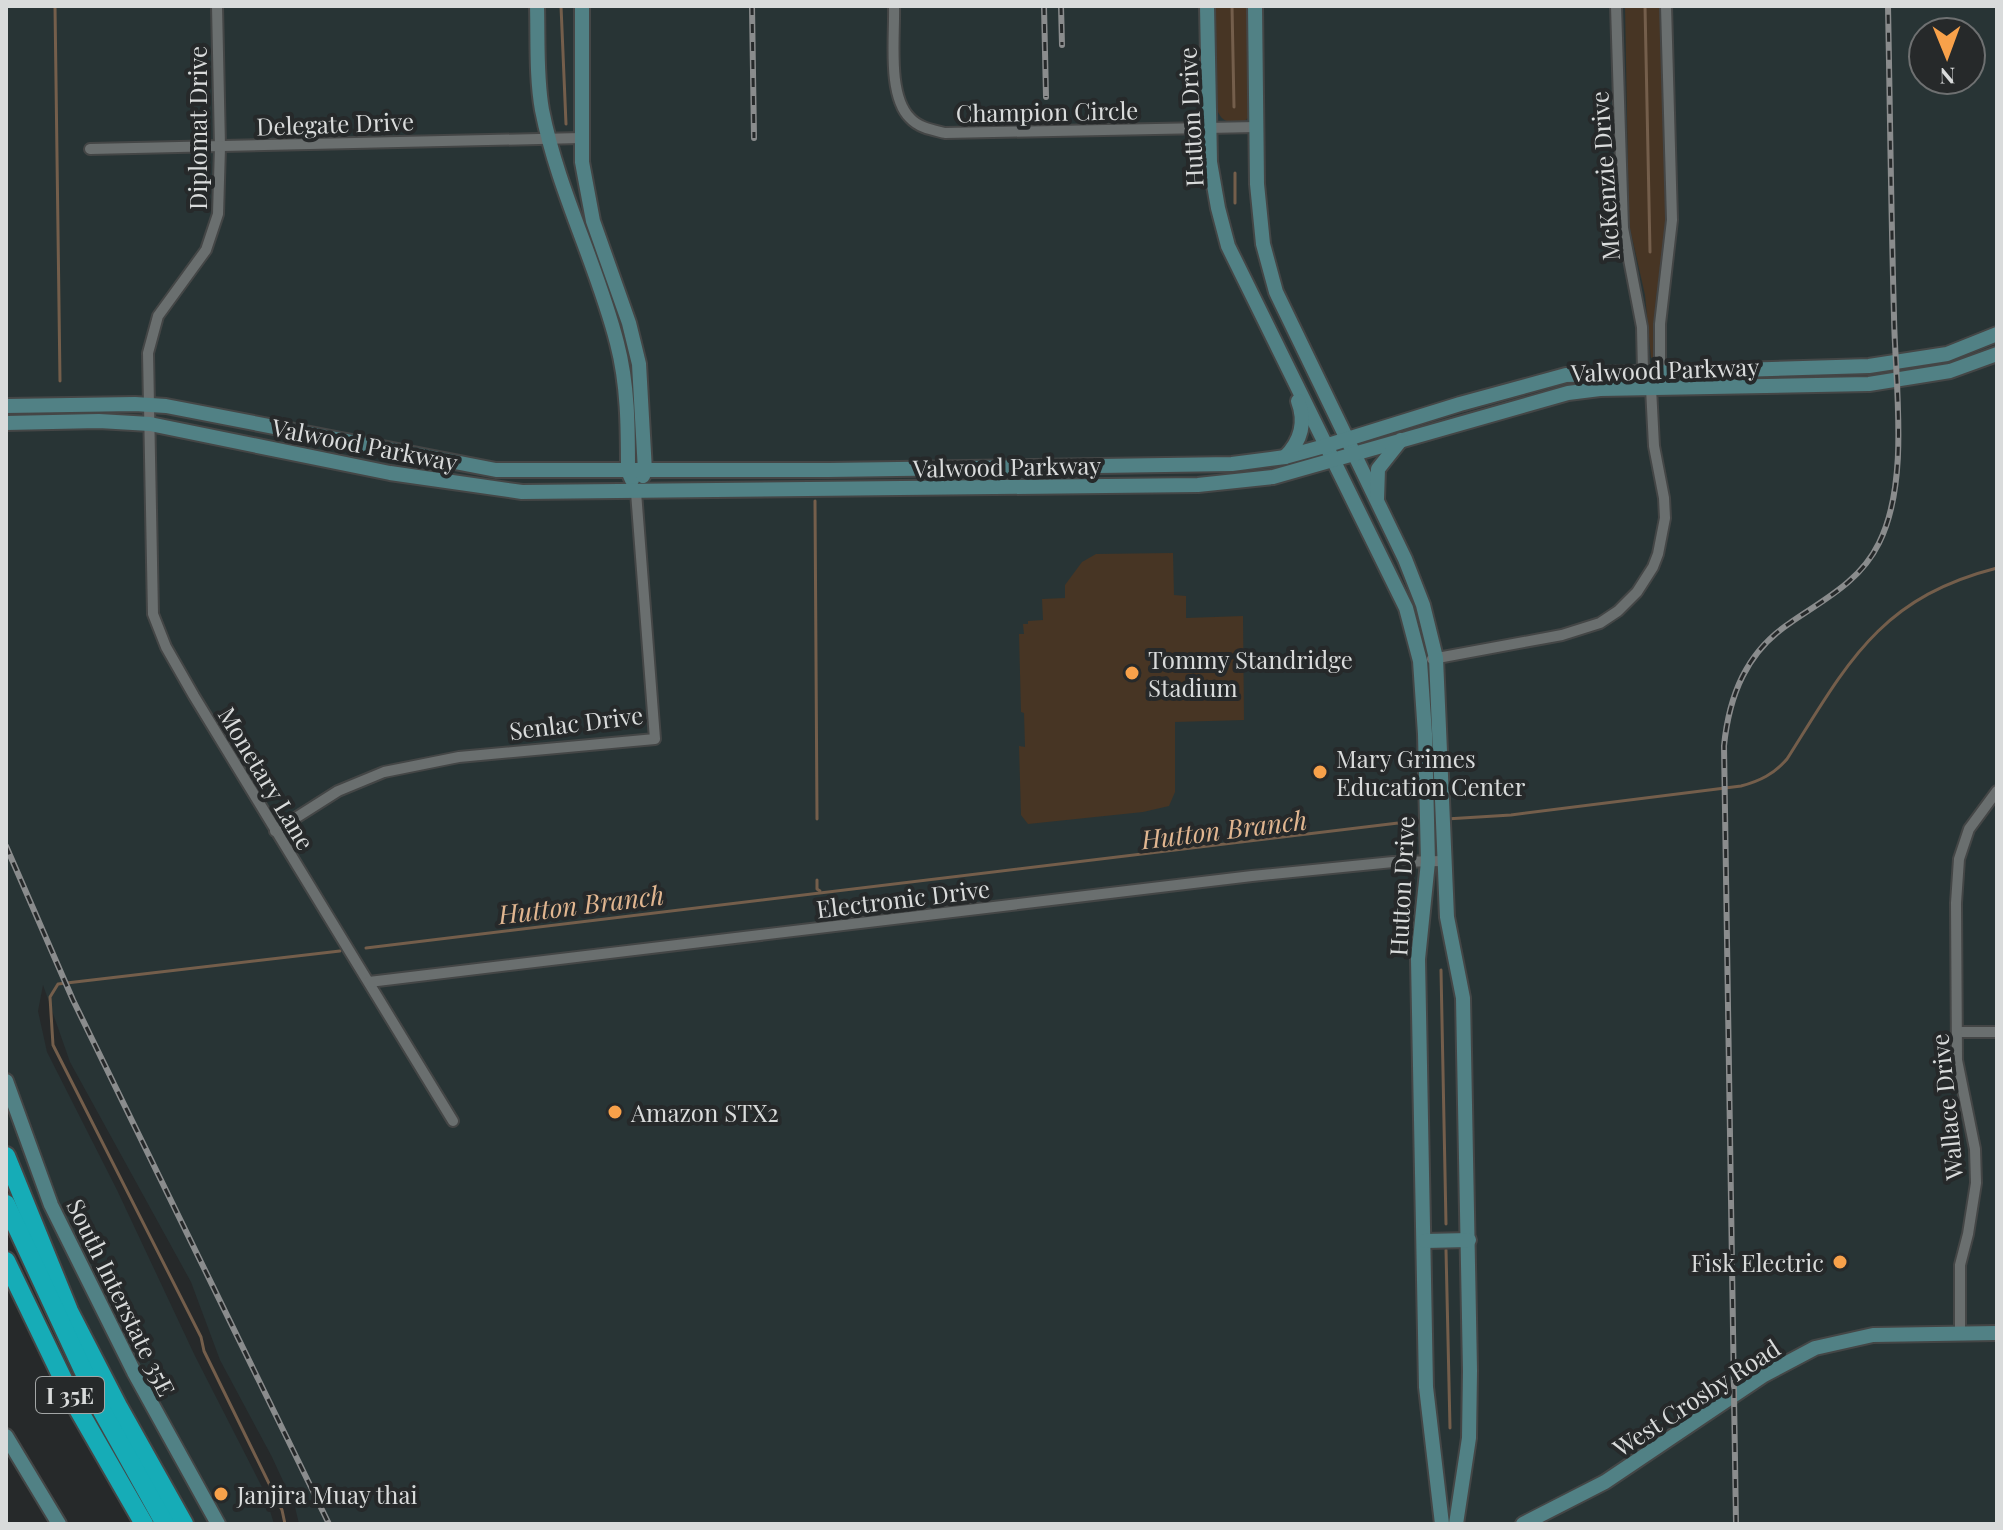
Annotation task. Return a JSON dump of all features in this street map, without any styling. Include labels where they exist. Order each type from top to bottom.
[{"type":"highway","name":"I 35E","points":[[6,1156],[69,1311],[184,1524]]},
{"type":"highway","points":[[6,1204],[102,1411],[165,1524]]},
{"type":"highway","name":"I 35E","points":[[6,1261],[74,1402],[144,1524]]},
{"type":"main road","name":"Senlac Drive","points":[[537,6],[539,79],[549,137],[564,191],[611,321],[628,409],[628,471],[636,492]]},
{"type":"main road","name":"Senlac Drive","points":[[582,6],[582,162],[593,221],[626,315],[642,378],[645,471],[636,492]]},
{"type":"main road","name":"Hutton Drive","points":[[1207,6],[1210,162],[1228,246],[1406,608],[1420,661],[1433,791]]},
{"type":"main road","name":"Hutton Drive","points":[[1255,6],[1257,184],[1263,244],[1276,292],[1405,559],[1423,605],[1436,658],[1435,846],[1463,998],[1469,1240],[1469,1438],[1456,1524]]},
{"type":"main road","points":[[611,321],[626,315]]},
{"type":"main road","name":"Valwood Parkway","points":[[6,423],[99,421],[150,424],[323,459],[495,489],[535,492],[1231,483],[1273,477],[1332,461],[1349,447],[1531,383],[1566,375],[1896,363],[1947,354],[1997,334]]},
{"type":"main road","name":"Valwood Parkway","points":[[6,406],[150,405],[496,470],[829,470],[1232,464],[1285,457],[1325,446],[1349,447],[1401,439],[1568,393],[1600,389],[1869,384],[1950,371],[1997,354]]},
{"type":"main road","points":[[1285,457],[1300,437],[1302,424],[1292,377]]},
{"type":"main road","points":[[33,405],[33,422]]},
{"type":"main road","points":[[323,459],[327,438]]},
{"type":"main road","points":[[1377,503],[1378,469],[1401,439]]},
{"type":"main road","points":[[1072,467],[1073,487]]},
{"type":"main road","points":[[495,489],[496,470]]},
{"type":"main road","points":[[829,470],[829,490]]},
{"type":"main road","name":"Hutton Drive","points":[[1436,862],[1418,959],[1426,1387],[1442,1524]]},
{"type":"main road","name":"South Interstate 35E","points":[[6,1081],[51,1205],[134,1372],[218,1524]]},
{"type":"main road","points":[[1425,1241],[1469,1240]]},
{"type":"main road","name":"West Crosby Road","points":[[1523,1524],[1605,1482],[1764,1375],[1815,1348],[1873,1335],[1997,1333]]},
{"type":"main road","points":[[6,1436],[59,1524]]},
{"type":"street","name":"Diplomat Drive","points":[[150,424],[148,353],[153,331],[162,308],[202,256],[212,235],[219,202],[217,6]]},
{"type":"street","name":"Champion Circle","points":[[894,6],[898,101],[910,119],[925,128],[945,133],[1257,127]]},
{"type":"street","name":"McKenzie Drive","points":[[1420,661],[1590,627],[1608,618],[1631,598],[1647,578],[1658,554],[1665,510],[1654,446],[1651,388],[1643,372],[1642,327],[1623,228],[1616,6]]},
{"type":"street","points":[[1651,388],[1660,372],[1660,324],[1672,220],[1666,6]]},
{"type":"street","name":"Delegate Drive","points":[[90,149],[581,138]]},
{"type":"street","name":"Monetary Lane","points":[[150,424],[150,596],[153,614],[166,647],[453,1121]]},
{"type":"street","name":"Senlac Drive","points":[[275,831],[338,791],[384,772],[459,757],[655,739],[636,492]]},
{"type":"street","name":"Wallace Drive","points":[[1960,1332],[1960,1265],[1976,1183],[1975,1149],[1957,1060],[1956,903],[1959,859],[1969,829],[1997,791]]},
{"type":"street","name":"Electronic Drive","points":[[369,982],[1252,876],[1393,862],[1436,862]]},
{"type":"street","points":[[1957,1032],[1997,1032]]},
{"type":"shaded area","points":[[6,6],[1997,6],[1997,1524],[299,1524],[295,1507],[272,1457],[220,1360],[191,1282],[70,1062],[43,985],[38,1011],[47,1052],[264,1491],[274,1524],[179,1524],[6,1218]]},
{"type":"shaded area","points":[[1215,6],[1251,6],[1253,112],[1245,121],[1228,121],[1221,117],[1217,109]]},
{"type":"shaded area","points":[[1625,6],[1662,6],[1666,239],[1656,298],[1654,357],[1651,358],[1645,295],[1629,224]]},
{"type":"shaded area","name":"Tommy Standridge Stadium","points":[[1173,553],[1174,595],[1186,596],[1186,618],[1243,616],[1244,720],[1175,722],[1175,792],[1169,806],[1143,812],[1028,824],[1021,815],[1019,746],[1025,747],[1019,634],[1024,634],[1023,624],[1043,620],[1042,599],[1065,598],[1065,585],[1082,562],[1096,554]]},
{"type":"waterway","points":[[55,6],[60,381]]},
{"type":"waterway","points":[[561,6],[566,124]]},
{"type":"waterway","points":[[1232,6],[1234,107]]},
{"type":"waterway","points":[[1645,6],[1650,252]]},
{"type":"waterway","points":[[1235,173],[1235,203]]},
{"type":"waterway","points":[[815,501],[817,819]]},
{"type":"waterway","name":"Hutton Branch","points":[[1446,819],[1511,815],[1741,786],[1760,779],[1787,759],[1829,693],[1870,639],[1923,597],[1957,581],[1997,568]]},
{"type":"waterway","points":[[1435,819],[1435,839]]},
{"type":"waterway","name":"Hutton Branch","points":[[366,948],[1423,820]]},
{"type":"waterway","points":[[817,880],[820,891]]},
{"type":"waterway","points":[[285,1524],[282,1510],[204,1351],[201,1337],[53,1045],[50,997],[58,984],[340,951]]},
{"type":"waterway","points":[[1441,970],[1446,1224]]},
{"type":"waterway","points":[[1446,1250],[1450,1428]]},
{"type":"railway","points":[[752,6],[754,138]]},
{"type":"railway","points":[[1044,6],[1046,97]]},
{"type":"railway","points":[[1061,6],[1062,45]]},
{"type":"railway","points":[[1736,1524],[1724,746],[1735,693],[1751,661],[1775,635],[1840,589],[1862,569],[1879,543],[1895,491],[1898,432],[1888,6]]},
{"type":"railway","points":[[6,846],[73,1000],[329,1524]]},
{"type":"place","name":"Tommy Standridge Stadium","points":[[1132,673]]},
{"type":"place","name":"Mary Grimes Education Center","points":[[1320,772]]},
{"type":"place","name":"Amazon STX2","points":[[615,1112]]},
{"type":"place","name":"Fisk Electric","points":[[1840,1262]]},
{"type":"place","name":"Janjira Muay thai","points":[[221,1494]]}]
